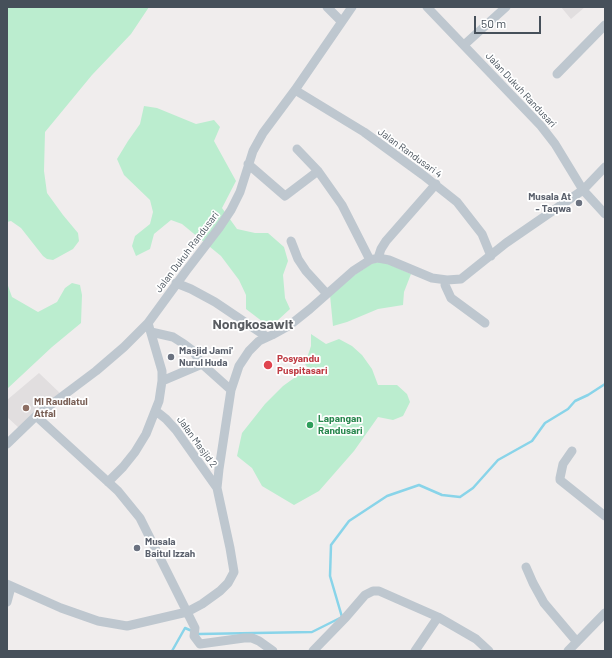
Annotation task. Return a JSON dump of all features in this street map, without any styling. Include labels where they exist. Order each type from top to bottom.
[{"type":"street","points":[[327,7],[341,21]]},
{"type":"street","name":"Jalan Dukuh Randusari","points":[[7,444],[36,416],[96,371],[150,327],[176,283],[219,228],[231,210],[240,192],[253,151],[263,133],[295,90],[352,7]]},
{"type":"street","name":"Jalan Dukuh Randusari","points":[[427,7],[547,132],[583,190],[605,214]]},
{"type":"street","points":[[464,45],[506,7]]},
{"type":"street","points":[[557,74],[605,25]]},
{"type":"street","name":"Jalan Randusari 4","points":[[295,90],[364,132],[436,184],[457,202],[472,220],[482,234],[490,256]]},
{"type":"street","points":[[297,149],[318,172],[342,205],[374,259]]},
{"type":"street","points":[[248,164],[285,196],[318,172]]},
{"type":"street","points":[[374,259],[389,260],[432,278],[447,280],[461,279],[542,218],[583,190],[605,167]]},
{"type":"street","points":[[7,602],[9,586],[61,608],[98,621],[127,626],[187,612],[202,604],[220,591],[228,583],[234,572],[217,488],[231,390],[244,357],[254,344],[290,325],[353,271],[374,259],[386,241],[436,184]]},
{"type":"street","points":[[291,241],[298,259],[306,271],[327,294]]},
{"type":"street","points":[[447,280],[445,285],[451,298],[485,323]]},
{"type":"street","points":[[176,283],[215,302],[267,337]]},
{"type":"street","points":[[150,327],[173,337],[192,350],[202,364],[231,390]]},
{"type":"street","points":[[108,482],[135,452],[146,434],[159,401],[162,371],[150,327]]},
{"type":"street","points":[[162,381],[202,364]]},
{"type":"street","name":"Jalan Masjid 2","points":[[156,411],[176,430],[217,488]]},
{"type":"street","points":[[36,416],[108,482],[140,518],[187,612],[199,648],[244,638],[252,638],[274,651]]},
{"type":"street","points":[[572,451],[563,464],[560,480],[605,516]]},
{"type":"street","points":[[526,568],[544,603],[574,648],[605,613]]},
{"type":"street","points":[[313,651],[365,595],[373,591],[379,591],[438,617],[476,639],[489,651]]},
{"type":"street","points":[[415,651],[438,617]]},
{"type":"shaded area","points":[[561,7],[585,7],[571,19]]},
{"type":"shaded area","name":"MI Raudlatul Atfal","points":[[39,373],[62,395],[19,428],[7,417],[7,400]]},
{"type":"green space","points":[[7,7],[149,7],[131,34],[92,75],[45,132],[44,171],[47,193],[78,233],[79,241],[73,249],[53,260],[47,259],[43,256],[21,228],[11,221],[7,222]]},
{"type":"green space","points":[[144,106],[157,108],[196,124],[214,120],[220,127],[214,141],[236,181],[222,208],[237,229],[255,233],[268,233],[284,247],[288,261],[283,275],[285,298],[290,309],[277,321],[263,322],[246,309],[246,295],[239,280],[221,256],[182,224],[171,220],[154,234],[150,249],[136,256],[132,246],[135,236],[150,224],[153,212],[150,200],[124,175],[117,159],[140,124]]},
{"type":"green space","points":[[382,261],[411,274],[404,292],[403,305],[378,309],[347,322],[333,326],[330,295],[350,278],[371,264]]},
{"type":"green space","points":[[7,283],[12,297],[38,312],[57,302],[65,288],[72,283],[80,285],[82,295],[81,323],[52,347],[7,389]]},
{"type":"green space","name":"Lapangan Randusari","points":[[311,334],[326,344],[339,339],[352,346],[362,355],[372,369],[378,385],[397,385],[407,394],[410,402],[403,416],[393,420],[378,417],[354,451],[319,491],[294,505],[262,486],[252,468],[237,456],[242,433],[265,404],[283,386],[308,368],[305,364],[311,346]]},
{"type":"waterway","points":[[172,651],[185,628],[199,634],[312,632],[342,617],[330,576],[331,545],[349,521],[387,496],[419,485],[442,495],[460,497],[473,488],[498,460],[532,441],[545,423],[568,409],[575,401],[605,384]]},
{"type":"place","name":"Musala At - Taqwa","points":[[579,203]]},
{"type":"place","name":"Masjid Jami' Nurul Huda","points":[[171,357]]},
{"type":"place","name":"Posyandu Puspitasari","points":[[268,365]]},
{"type":"place","name":"MI Raudlatul Atfal","points":[[26,408]]},
{"type":"place","name":"Lapangan Randusari","points":[[310,425]]},
{"type":"place","name":"Musala Baitul Izzah","points":[[137,548]]},
{"type":"district","name":"Nongkosawit","points":[[253,324]]}]
